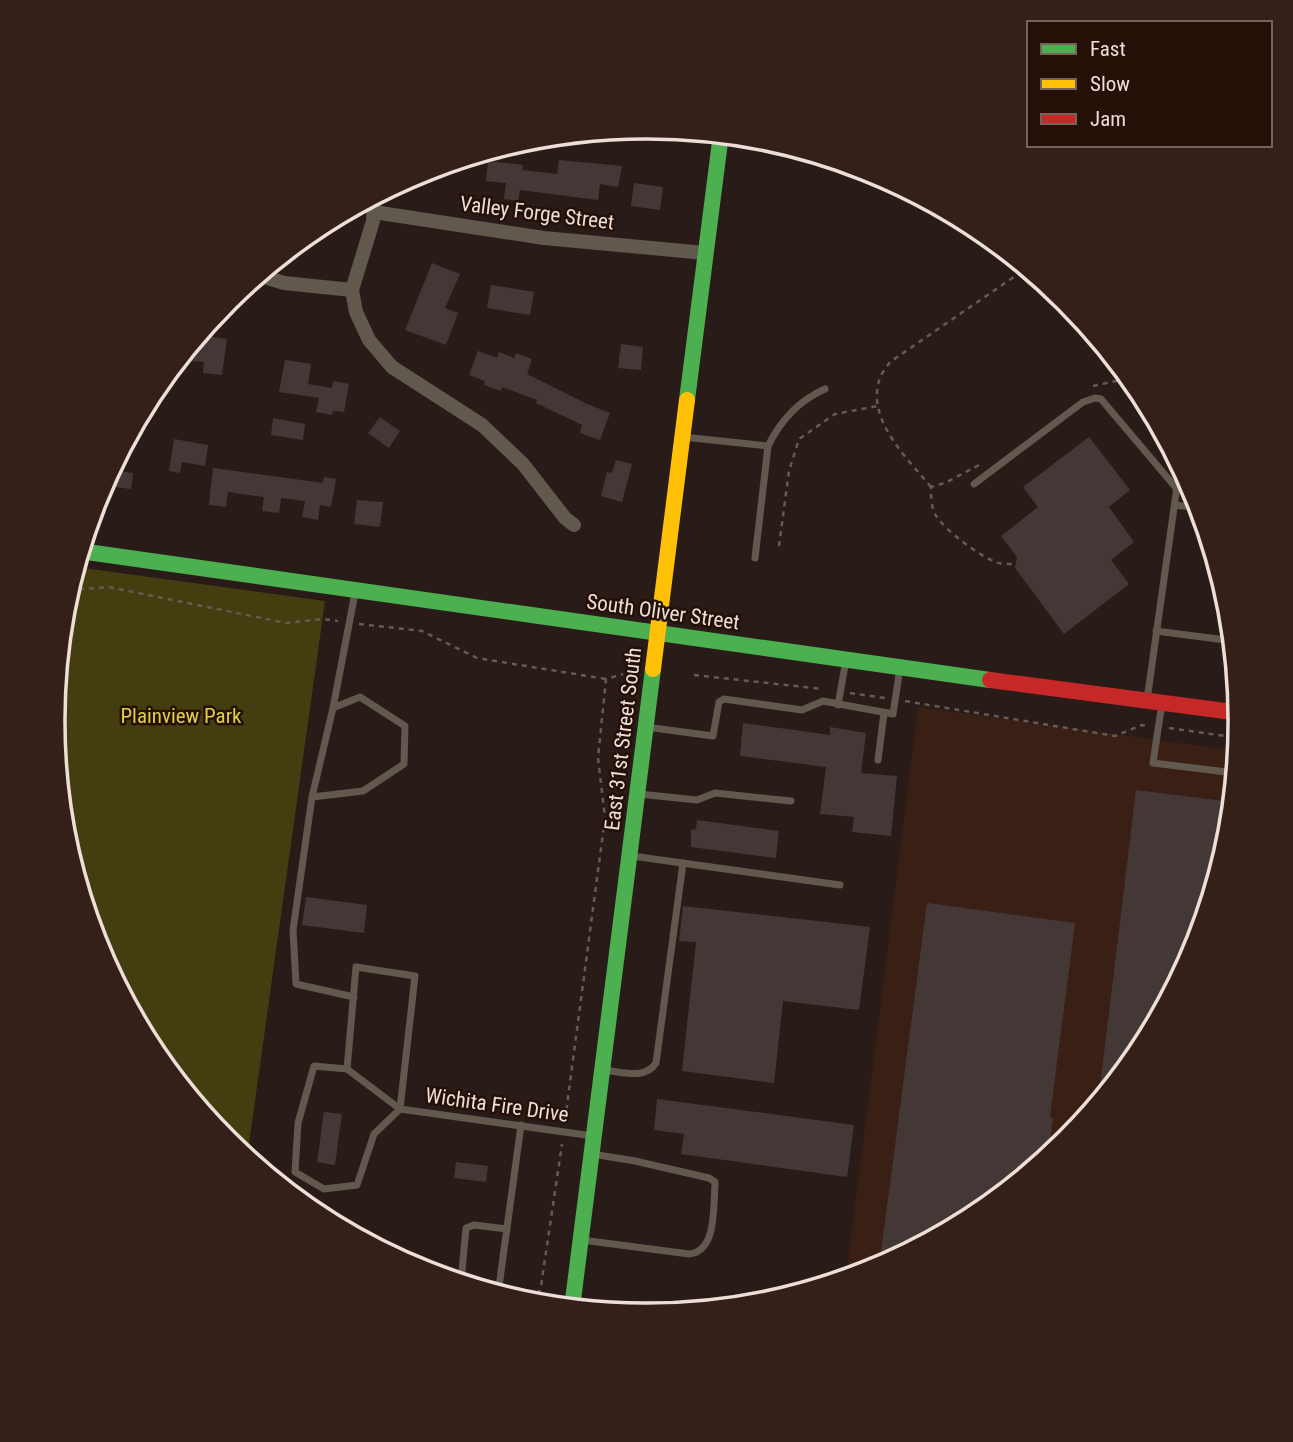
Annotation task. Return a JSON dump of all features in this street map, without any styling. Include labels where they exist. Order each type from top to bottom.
[{"type":"street","name":"East 31st Street South","points":[[573,1298],[720,144]]},
{"type":"street","points":[[374,207],[366,249],[352,290],[355,312],[369,340],[392,367],[482,425],[523,464],[565,518],[574,525]]},
{"type":"street","name":"Valley Forge Street","points":[[374,212],[544,238],[705,253]]},
{"type":"street","points":[[269,279],[284,283],[352,290]]},
{"type":"street","name":"South Oliver Street","points":[[90,552],[1228,711]]},
{"type":"lane","points":[[755,558],[768,446],[774,433],[796,407],[807,397],[825,389]]},
{"type":"lane","points":[[974,484],[1083,402],[1095,397],[1101,399],[1177,489]]},
{"type":"lane","points":[[682,437],[768,446]]},
{"type":"lane","points":[[1178,484],[1156,631],[1154,702],[1159,727],[1153,763],[1226,773]]},
{"type":"lane","points":[[1174,505],[1187,507]]},
{"type":"lane","points":[[354,997],[296,984],[293,930],[312,797],[333,709],[356,590]]},
{"type":"lane","points":[[1156,631],[1222,640]]},
{"type":"lane","points":[[838,705],[846,660]]},
{"type":"lane","points":[[645,727],[713,736],[719,702],[724,699],[802,710],[823,701],[893,714],[900,667]]},
{"type":"lane","points":[[312,797],[363,791],[404,764],[405,726],[360,697],[333,709]]},
{"type":"lane","points":[[878,761],[884,713]]},
{"type":"lane","points":[[638,794],[697,800],[715,793],[791,801]]},
{"type":"lane","points":[[631,856],[840,885]]},
{"type":"lane","points":[[603,1070],[642,1074],[652,1070],[656,1063],[683,863]]},
{"type":"lane","points":[[356,967],[415,976],[400,1109],[347,1069],[356,967]]},
{"type":"lane","name":"Wichita Fire Drive","points":[[347,1069],[314,1066],[298,1123],[295,1172],[324,1189],[357,1185],[374,1134],[400,1109],[594,1136]]},
{"type":"lane","points":[[499,1284],[521,1125]]},
{"type":"lane","points":[[581,1240],[690,1254],[702,1250],[709,1237],[715,1186],[713,1180],[635,1161],[592,1154]]},
{"type":"lane","points":[[462,1273],[466,1228],[474,1225],[507,1228]]},
{"type":"path","points":[[931,487],[898,447],[879,415],[878,381],[890,362],[1018,274]]},
{"type":"path","points":[[779,546],[789,471],[799,439],[835,414],[878,406]]},
{"type":"path","points":[[539,1293],[606,818],[598,758],[606,679],[623,674]]},
{"type":"path","points":[[694,675],[895,699],[1115,736],[1142,725],[1228,736]]},
{"type":"shaded area","points":[[918,707],[1227,750],[1217,834],[1208,872],[1184,944],[1150,1012],[1108,1075],[1058,1132],[1001,1183],[970,1205],[904,1243],[847,1266]]},
{"type":"green space","name":"Plainview Park","points":[[86,568],[325,601],[249,1145],[209,1105],[163,1044],[125,978],[96,908],[76,834],[66,759],[66,683],[70,645]]},
{"type":"building","points":[[559,160],[622,166],[618,187],[600,184],[598,200],[520,190],[518,201],[504,199],[506,183],[486,181],[489,161],[523,165],[522,170],[557,174]]},
{"type":"building","points":[[634,183],[663,187],[660,210],[631,206]]},
{"type":"building","points":[[432,263],[460,274],[445,308],[458,313],[446,345],[405,330]]},
{"type":"building","points":[[491,285],[534,292],[530,315],[487,308]]},
{"type":"building","points":[[209,336],[227,339],[222,375],[203,373],[204,362],[191,361]]},
{"type":"building","points":[[621,344],[643,347],[641,370],[618,368]]},
{"type":"building","points":[[478,351],[497,358],[499,352],[514,358],[516,353],[532,359],[527,374],[610,413],[600,440],[580,433],[582,425],[536,403],[537,400],[502,387],[501,391],[484,385],[485,381],[469,375]]},
{"type":"building","points":[[285,360],[311,364],[308,384],[332,388],[333,381],[349,384],[344,412],[333,411],[332,415],[316,412],[319,398],[279,392]]},
{"type":"building","points":[[380,417],[400,431],[389,448],[368,433]]},
{"type":"building","points":[[273,418],[305,424],[303,440],[271,435]]},
{"type":"building","points":[[1089,437],[1130,490],[1109,507],[1134,542],[1111,560],[1129,584],[1064,634],[1015,568],[1017,557],[1001,536],[1038,507],[1023,487]]},
{"type":"building","points":[[174,439],[208,445],[205,466],[182,462],[180,473],[169,471]]},
{"type":"building","points":[[616,460],[632,464],[622,502],[601,496],[607,472],[612,473]]},
{"type":"building","points":[[213,468],[323,483],[324,477],[336,479],[331,507],[320,505],[318,520],[302,517],[305,501],[281,498],[279,513],[262,511],[264,497],[228,492],[226,507],[209,505]]},
{"type":"building","points":[[122,471],[133,473],[131,489],[114,487]]},
{"type":"building","points":[[357,500],[383,502],[380,527],[354,524]]},
{"type":"building","points":[[743,723],[830,735],[830,727],[866,733],[861,773],[897,776],[891,836],[852,832],[854,817],[820,814],[826,767],[740,756]]},
{"type":"building","points":[[1136,790],[1222,801],[1208,872],[1184,944],[1150,1012],[1100,1085]]},
{"type":"building","points":[[697,820],[779,831],[776,858],[691,847],[691,830],[696,829]]},
{"type":"building","points":[[306,897],[367,905],[364,933],[302,925]]},
{"type":"building","points":[[927,903],[1075,923],[1050,1117],[1053,1118],[1050,1139],[1001,1183],[970,1205],[904,1243],[881,1253]]},
{"type":"building","points":[[683,906],[870,927],[859,1010],[783,1001],[774,1083],[682,1071],[696,942],[679,941]]},
{"type":"building","points":[[657,1099],[854,1125],[847,1177],[681,1154],[684,1134],[654,1130]]},
{"type":"building","points":[[324,1112],[342,1114],[335,1165],[317,1162]]},
{"type":"building","points":[[456,1162],[488,1166],[486,1182],[454,1178]]},
{"type":"traffic: fast","points":[[687,400],[720,144]]},
{"type":"traffic: fast","points":[[90,552],[990,680]]},
{"type":"traffic: fast","points":[[573,1298],[653,669]]},
{"type":"traffic: slow","points":[[653,669],[687,400]]},
{"type":"traffic: jam","points":[[990,680],[1228,711]]}]
